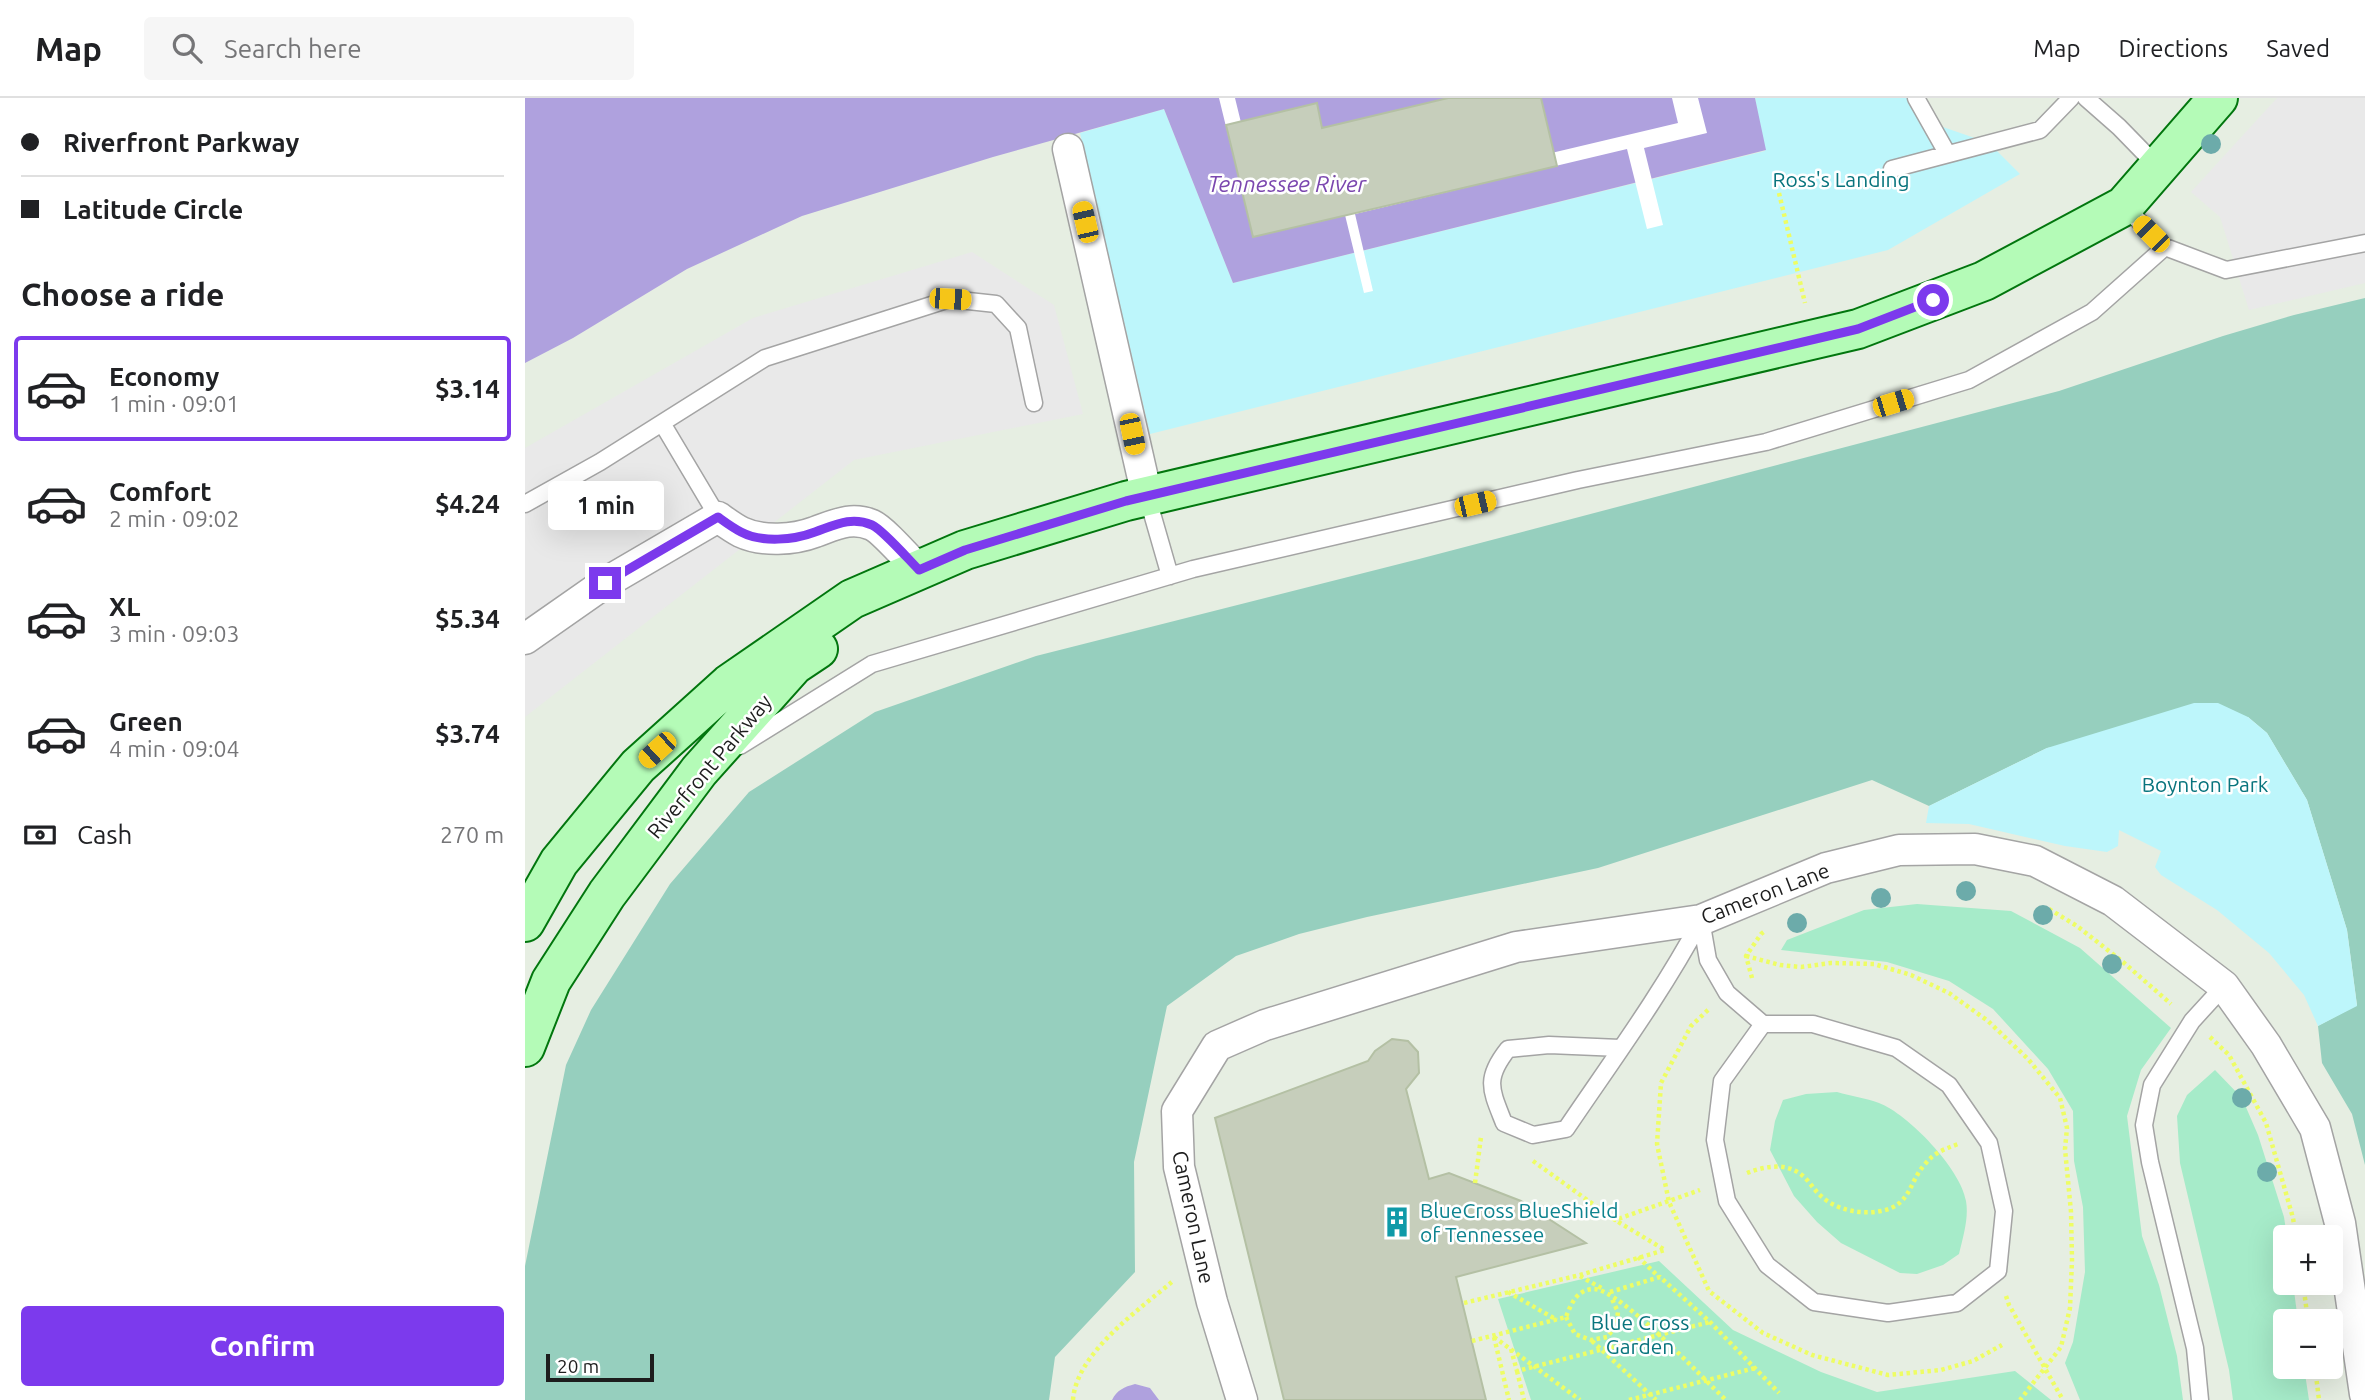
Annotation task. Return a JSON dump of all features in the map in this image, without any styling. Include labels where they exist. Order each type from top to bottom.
[{"type":"main road","name":"Riverfront Parkway","points":[[525,922],[559,862],[638,766],[729,684],[852,599],[965,550],[1147,496],[1858,329],[1983,281],[2124,206],[2218,98]]},
{"type":"main road","name":"Riverfront Parkway","points":[[525,1047],[551,981],[607,894],[699,771],[794,665],[965,550]]},
{"type":"street","points":[[1068,149],[1147,496]]},
{"type":"street","points":[[525,639],[605,583],[718,517],[742,533],[769,538],[792,538],[834,523],[857,520],[876,526],[919,570]]},
{"type":"street","name":"Cameron Lane","points":[[1242,1400],[1212,1302],[1179,1167],[1177,1111],[1217,1046],[1265,1025],[1516,947],[1701,920],[1826,868],[1899,850],[1975,849],[2035,861],[2113,901],[2224,986],[2266,1045],[2315,1128],[2340,1223],[2365,1394]]},
{"type":"lane","points":[[1916,98],[1947,153]]},
{"type":"lane","points":[[1892,169],[2040,130],[2071,98]]},
{"type":"lane","points":[[2086,98],[2158,167]]},
{"type":"lane","points":[[2124,206],[2165,247],[2226,270],[2365,243]]},
{"type":"lane","points":[[699,771],[872,664],[1170,576],[1578,480],[1766,442],[1969,380],[2092,313],[2165,247]]},
{"type":"lane","points":[[525,504],[765,358],[950,299],[996,304],[1018,328],[1034,403]]},
{"type":"lane","points":[[662,423],[718,517]]},
{"type":"lane","points":[[1147,496],[1170,576]]},
{"type":"lane","points":[[1701,920],[1708,960],[1727,993],[1763,1024],[1813,1024],[1896,1048],[1949,1085],[1989,1143],[2004,1211],[1998,1271],[1957,1303],[1888,1313],[1814,1302],[1767,1265],[1727,1201],[1715,1140],[1722,1081],[1763,1024]]},
{"type":"lane","points":[[1620,1048],[1549,1045],[1508,1049],[1495,1066],[1491,1090],[1504,1123],[1533,1135],[1566,1129],[1620,1048],[1683,953],[1701,920]]},
{"type":"lane","points":[[2200,1400],[2195,1348],[2150,1162],[2144,1125],[2152,1085],[2192,1021],[2224,986]]},
{"type":"path","points":[[1779,193],[1805,303]]},
{"type":"path","points":[[2047,908],[2077,926],[2229,1055],[2266,1123],[2294,1225]]},
{"type":"path","points":[[1752,978],[1746,956],[1761,934],[1771,928]]},
{"type":"path","points":[[1464,1303],[1580,1275],[1665,1250],[1615,1220]]},
{"type":"path","points":[[1637,1257],[1710,1322],[1779,1393]]},
{"type":"path","points":[[1998,1271],[2009,1305],[2063,1400]]},
{"type":"path","points":[[1580,1275],[1609,1293],[1659,1335],[1726,1400]]},
{"type":"path","points":[[1655,1400],[1591,1340],[1575,1335],[1566,1317],[1573,1300],[1582,1292],[1593,1289],[1609,1293],[1660,1277]]},
{"type":"path","points":[[1073,1400],[1074,1390],[1086,1365],[1116,1328],[1173,1281]]},
{"type":"path","points":[[1507,1292],[1557,1320]]},
{"type":"path","points":[[1591,1340],[1607,1337],[1616,1325],[1618,1312],[1609,1293]]},
{"type":"path","points":[[1472,1341],[1566,1317]]},
{"type":"path","points":[[1517,1371],[1710,1322]]},
{"type":"path","points":[[1493,1337],[1580,1400]]},
{"type":"path","points":[[1493,1337],[1509,1400]]},
{"type":"path","points":[[1511,1349],[1524,1400]]},
{"type":"path","points":[[1629,1400],[1755,1367]]},
{"type":"path","points":[[2020,1400],[2045,1368]]},
{"type":"path","points":[[2316,1379],[2319,1400]]},
{"type":"green space","name":"Ross's Landing","points":[[1755,98],[1907,98],[1920,119],[1989,143],[2020,174],[1888,250],[1150,434],[1080,133],[1164,109],[1233,283],[1765,151]]},
{"type":"green space","name":"Boynton Park","points":[[2194,703],[2218,703],[2248,717],[2267,733],[2307,800],[2347,930],[2357,1006],[2318,1026],[2304,995],[2269,953],[2217,910],[2161,875],[2155,867],[2161,851],[2119,830],[2118,846],[2107,852],[2065,846],[1969,824],[1926,823],[1929,806],[2047,748]]},
{"type":"green space","points":[[1917,904],[2011,911],[2080,948],[2171,1028],[2141,1070],[2127,1116],[2142,1236],[2159,1285],[2177,1356],[2183,1400],[2080,1400],[2065,1363],[2073,1342],[2085,1272],[2083,1207],[2074,1161],[2073,1111],[2048,1069],[1993,1009],[1949,981],[1887,962],[1781,950],[1787,940],[1864,910]]},
{"type":"green space","points":[[2215,1070],[2242,1098],[2258,1135],[2285,1225],[2273,1225],[2273,1295],[2295,1295],[2296,1309],[2273,1309],[2273,1379],[2306,1379],[2309,1400],[2233,1400],[2229,1370],[2180,1163],[2177,1116],[2187,1095]]},
{"type":"green space","points":[[1837,1092],[1874,1101],[1904,1118],[1931,1144],[1954,1174],[1966,1201],[1966,1221],[1959,1254],[1943,1265],[1917,1274],[1900,1273],[1841,1243],[1817,1222],[1794,1196],[1770,1150],[1775,1121],[1783,1100],[1806,1094]]},
{"type":"green space","name":"Blue Cross Garden","points":[[1659,1261],[1733,1330],[1821,1372],[1877,1392],[2015,1371],[2051,1400],[1531,1400],[1498,1299]]},
{"type":"shaded area","points":[[2277,98],[2365,98],[2365,283],[2249,310],[2220,217],[2191,192]]},
{"type":"shaded area","points":[[972,252],[1054,305],[1083,414],[854,460],[525,717],[525,448],[753,318]]},
{"type":"shaded area","points":[[2365,298],[2365,1165],[2352,1114],[2322,1063],[2318,1026],[2357,1005],[2347,930],[2307,800],[2267,733],[2248,717],[2047,748],[1929,806],[1872,780],[1598,868],[1367,917],[1299,934],[1236,956],[1167,1006],[1134,1162],[1135,1272],[1055,1357],[1049,1400],[525,1400],[525,1266],[566,1065],[591,1010],[670,884],[749,792],[875,712],[1036,656],[1419,559],[2059,391],[2223,336]]},
{"type":"water","name":"Tennessee River","points":[[525,98],[1755,98],[1766,150],[1233,283],[1164,109],[993,157],[802,216],[687,269],[573,338],[525,363]]},
{"type":"water","points":[[1135,1384],[1150,1388],[1159,1400],[1112,1400],[1121,1389]]},
{"type":"pier","points":[[1219,98],[1235,98],[1265,221],[1678,123],[1672,98],[1698,98],[1707,133],[1644,148],[1663,225],[1647,229],[1627,149],[1355,214],[1373,291],[1364,293],[1345,215],[1253,237]]},
{"type":"building","points":[[1448,98],[1541,98],[1557,166],[1253,237],[1226,125],[1317,103],[1322,128]]},
{"type":"building","name":"BlueCross BlueShield of Tennessee","points":[[1392,1039],[1408,1041],[1418,1052],[1419,1073],[1406,1089],[1429,1179],[1449,1173],[1521,1201],[1586,1243],[1456,1277],[1486,1400],[1284,1400],[1215,1118],[1368,1061],[1375,1051]]},
{"type":"place","name":"BlueCross BlueShield of Tennessee","points":[[1397,1222]]},
{"type":"route","points":[[605,583],[718,517],[742,533],[769,538],[792,538],[834,523],[857,520],[876,526],[919,570],[965,550],[1126,501],[1858,329],[1933,300]]}]
